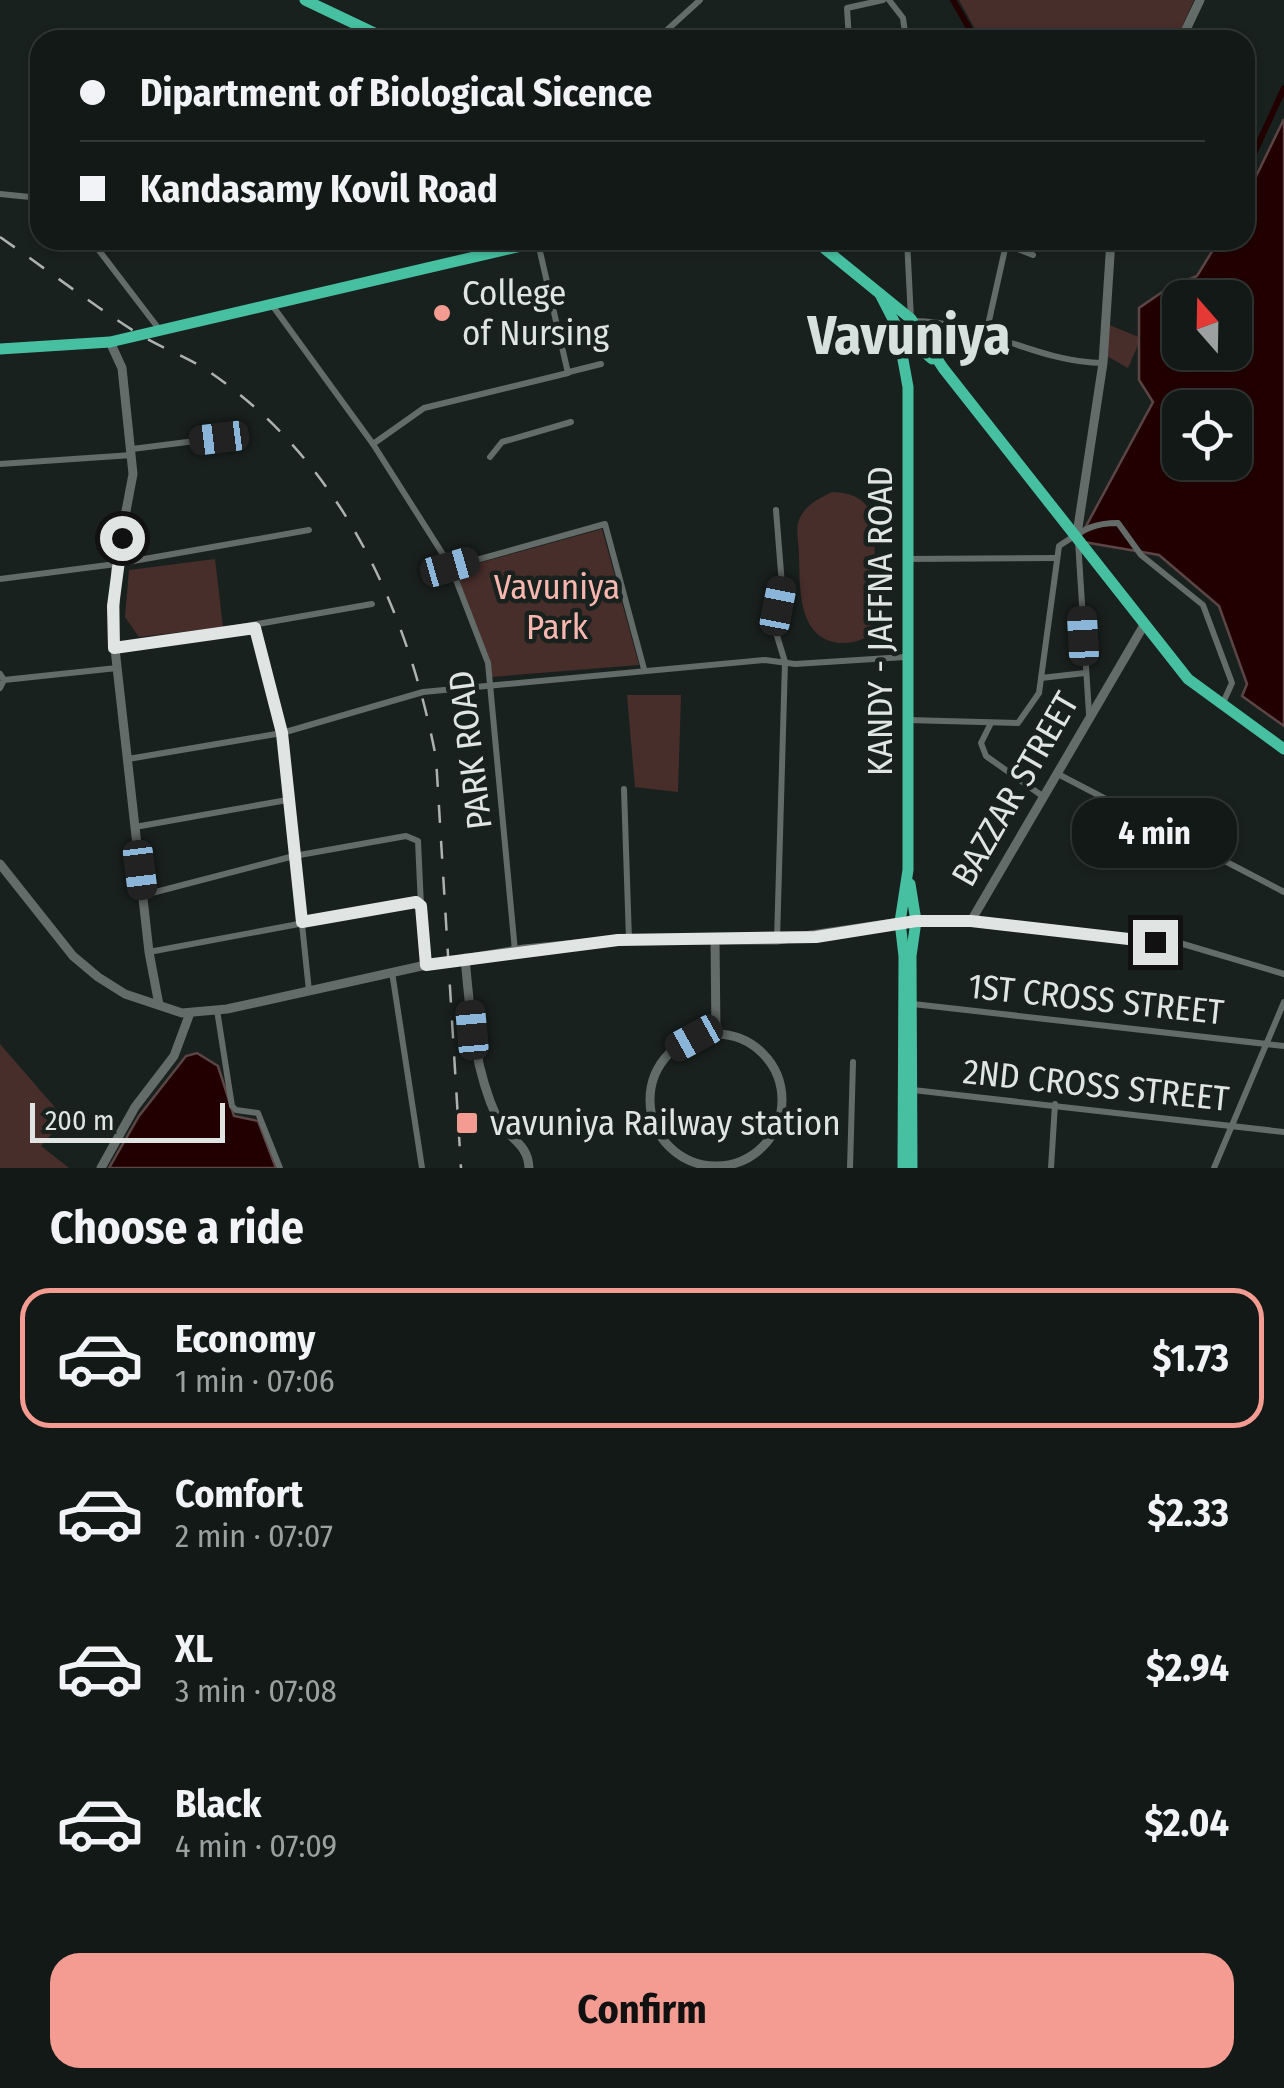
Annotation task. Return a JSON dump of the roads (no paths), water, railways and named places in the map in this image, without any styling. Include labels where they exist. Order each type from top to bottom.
[{"type":"highway","points":[[305,0],[368,30]]},
{"type":"highway","points":[[0,348],[110,342],[505,250]]},
{"type":"highway","points":[[826,250],[909,317],[943,368],[1188,679],[1284,749]]},
{"type":"highway","points":[[880,294],[897,327],[943,368]]},
{"type":"highway","points":[[897,327],[909,317]]},
{"type":"highway","name":"KANDY - JAFFNA ROAD","points":[[907,1003],[916,921],[908,870],[905,657],[909,317]]},
{"type":"highway","name":"KANDY - JAFFNA ROAD","points":[[897,327],[908,366]]},
{"type":"highway","points":[[908,366],[924,352]]},
{"type":"highway","name":"KANDY - JAFFNA ROAD","points":[[902,1168],[907,1003],[900,922],[908,870]]},
{"type":"highway","name":"KANDY - JAFFNA ROAD","points":[[907,1089],[912,1168]]},
{"type":"street","points":[[667,30],[700,0]]},
{"type":"street","points":[[849,30],[846,8],[886,0],[903,18],[905,30]]},
{"type":"street","points":[[1185,30],[1200,0]]},
{"type":"street","points":[[0,194],[30,197]]},
{"type":"street","points":[[99,250],[159,330]]},
{"type":"street","points":[[545,250],[568,372]]},
{"type":"street","points":[[907,250],[909,317]]},
{"type":"street","points":[[986,334],[1005,250]]},
{"type":"street","points":[[1024,250],[1033,255]]},
{"type":"street","points":[[1089,714],[1078,538],[1103,362],[1110,250]]},
{"type":"street","points":[[909,288],[909,317]]},
{"type":"street","name":"PARK ROAD","points":[[272,305],[373,444],[450,567],[488,662],[514,951]]},
{"type":"street","points":[[909,317],[986,334],[1080,363],[1103,362]]},
{"type":"street","points":[[110,342],[122,368],[132,452],[132,491],[116,564],[114,648],[149,952],[160,1005]]},
{"type":"street","points":[[373,444],[424,408],[602,364]]},
{"type":"street","points":[[490,457],[502,442],[572,422]]},
{"type":"street","points":[[0,464],[132,452],[219,438]]},
{"type":"street","points":[[776,510],[782,585],[774,626],[785,662],[777,940]]},
{"type":"street","points":[[907,720],[1018,723],[1039,693],[1058,546],[1078,538],[1084,525],[1118,523],[1141,555],[1203,604],[1232,683],[1222,706]]},
{"type":"street","points":[[450,567],[605,524],[644,669]]},
{"type":"street","points":[[0,579],[116,564],[309,530]]},
{"type":"street","points":[[906,559],[1055,558]]},
{"type":"street","points":[[114,648],[255,628],[372,604]]},
{"type":"street","name":"BAZZAR STREET","points":[[190,1013],[514,951],[629,940],[777,940],[900,922],[971,921],[1041,795],[1144,625]]},
{"type":"street","points":[[255,628],[282,733],[309,990]]},
{"type":"street","points":[[128,759],[282,733],[424,692],[490,683],[644,669],[905,657]]},
{"type":"street","points":[[1,681],[118,668]]},
{"type":"street","points":[[1040,678],[1085,673]]},
{"type":"street","points":[[991,723],[981,742],[986,756],[1041,795]]},
{"type":"street","points":[[1055,772],[1284,892]]},
{"type":"street","points":[[624,789],[629,940]]},
{"type":"street","points":[[135,827],[287,800]]},
{"type":"street","points":[[144,895],[294,856],[384,838],[414,838],[418,841],[426,965]]},
{"type":"street","points":[[0,864],[64,945],[98,977],[126,994],[190,1013],[174,1056],[135,1107],[101,1168]]},
{"type":"street","points":[[149,952],[408,902],[421,906]]},
{"type":"street","points":[[971,921],[1183,944],[1284,974]]},
{"type":"street","points":[[715,938],[716,1034]]},
{"type":"street","points":[[465,958],[475,1050],[496,1115],[527,1150],[529,1168]]},
{"type":"street","points":[[392,972],[422,1168]]},
{"type":"street","points":[[1214,1168],[1284,1002]]},
{"type":"street","name":"1ST CROSS STREET","points":[[907,1003],[1284,1046]]},
{"type":"street","points":[[217,1010],[232,1106],[258,1112],[280,1168]]},
{"type":"street","points":[[716,1034],[755,1046],[779,1080],[782,1100],[769,1139],[744,1158],[715,1167],[692,1162],[672,1150],[658,1132],[650,1099],[658,1066],[674,1049],[694,1038],[716,1034]]},
{"type":"street","points":[[850,1168],[853,1062]]},
{"type":"street","name":"2ND CROSS STREET","points":[[907,1089],[1284,1132]]},
{"type":"street","points":[[1050,1168],[1055,1104]]},
{"type":"waterway","points":[[953,0],[970,30]]},
{"type":"waterway","points":[[1255,151],[1284,88]]},
{"type":"railway","points":[[0,237],[120,322],[205,369],[252,405],[293,446],[329,491],[360,540],[406,645],[436,758],[461,1168]]},
{"type":"place","name":"College of Nursing","points":[[442,313]]},
{"type":"place","name":"vavuniya Railway station","points":[[467,1123]]},
{"type":"district","name":"Vavuniya","points":[[909,335]]},
{"type":"park label","name":"Vavuniya Park","points":[[557,607]]}]
